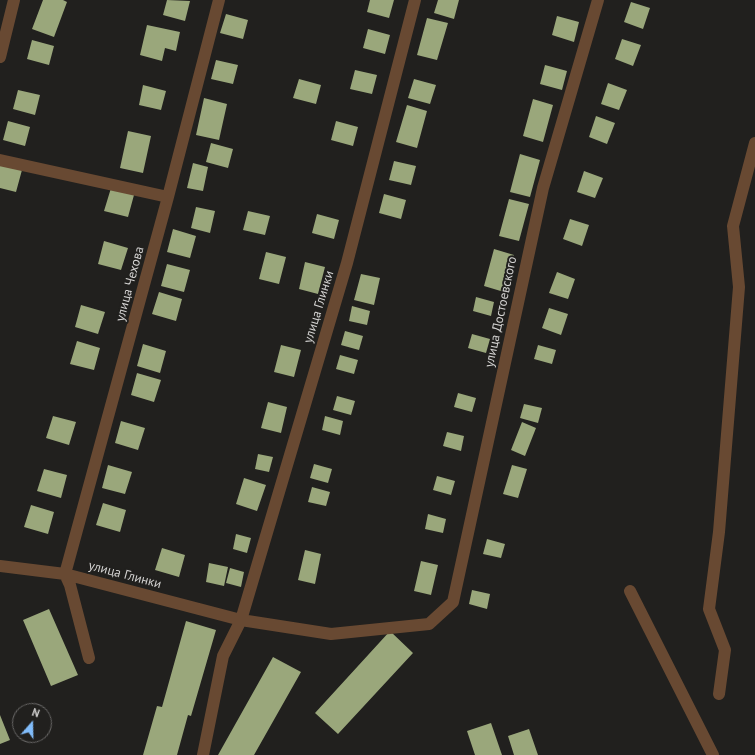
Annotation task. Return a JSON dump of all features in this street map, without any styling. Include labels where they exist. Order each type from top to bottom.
[{"type":"street","points":[[0,57],[14,0]]},
{"type":"street","name":"улица Чехова","points":[[65,574],[168,197],[219,0]]},
{"type":"street","name":"улица Глинки","points":[[203,755],[223,656],[241,620],[346,263],[415,0]]},
{"type":"street","name":"улица Достоевского","points":[[429,624],[453,602],[543,188],[598,0]]},
{"type":"street","points":[[719,694],[725,650],[709,609],[719,532],[739,287],[733,226],[755,143]]},
{"type":"street","points":[[0,160],[168,197]]},
{"type":"street","name":"улица Глинки","points":[[0,566],[65,574],[241,620],[331,634],[429,624]]},
{"type":"street","points":[[65,574],[70,585],[88,658]]},
{"type":"street","points":[[630,591],[713,755]]},
{"type":"building","points":[[43,0],[63,0],[67,2],[54,37],[32,29]]},
{"type":"building","points":[[167,0],[190,1],[185,21],[163,15]]},
{"type":"building","points":[[370,0],[394,0],[389,18],[367,12]]},
{"type":"building","points":[[438,0],[459,0],[454,19],[434,13]]},
{"type":"building","points":[[631,2],[650,8],[643,29],[624,22]]},
{"type":"building","points":[[226,14],[248,20],[243,39],[220,33]]},
{"type":"building","points":[[557,16],[579,22],[574,42],[552,35]]},
{"type":"building","points":[[427,18],[448,23],[437,60],[417,55]]},
{"type":"building","points":[[147,25],[180,32],[176,51],[165,48],[162,61],[140,55]]},
{"type":"building","points":[[368,29],[390,35],[385,54],[363,48]]},
{"type":"building","points":[[622,39],[641,45],[633,66],[615,59]]},
{"type":"building","points":[[32,40],[54,46],[49,65],[27,59]]},
{"type":"building","points":[[216,60],[238,65],[233,84],[211,79]]},
{"type":"building","points":[[545,65],[567,71],[562,90],[540,84]]},
{"type":"building","points":[[355,70],[377,75],[372,94],[350,89]]},
{"type":"building","points":[[299,79],[321,85],[316,104],[293,98]]},
{"type":"building","points":[[414,79],[436,85],[430,104],[408,98]]},
{"type":"building","points":[[608,83],[627,90],[619,110],[601,104]]},
{"type":"building","points":[[143,85],[166,91],[161,110],[139,105]]},
{"type":"building","points":[[18,90],[40,95],[35,115],[13,109]]},
{"type":"building","points":[[204,98],[227,104],[219,140],[196,135]]},
{"type":"building","points":[[533,99],[553,105],[543,142],[523,136]]},
{"type":"building","points":[[407,105],[427,111],[417,148],[396,142]]},
{"type":"building","points":[[596,116],[615,123],[607,144],[589,137]]},
{"type":"building","points":[[8,121],[30,127],[25,146],[3,140]]},
{"type":"building","points":[[336,121],[358,127],[353,146],[331,140]]},
{"type":"building","points":[[128,131],[151,136],[143,173],[120,168]]},
{"type":"building","points":[[211,143],[233,149],[228,168],[206,162]]},
{"type":"building","points":[[520,154],[540,160],[530,197],[510,192]]},
{"type":"building","points":[[394,161],[416,166],[411,185],[389,180]]},
{"type":"building","points":[[193,163],[208,167],[203,191],[187,188]]},
{"type":"building","points":[[0,164],[22,170],[16,192],[0,188]]},
{"type":"building","points":[[584,171],[603,178],[595,198],[577,192]]},
{"type":"building","points":[[111,188],[134,195],[128,217],[104,211]]},
{"type":"building","points":[[384,194],[406,200],[401,219],[379,213]]},
{"type":"building","points":[[509,199],[529,204],[519,241],[499,236]]},
{"type":"building","points":[[196,207],[215,211],[210,233],[191,228]]},
{"type":"building","points":[[248,211],[270,216],[265,235],[243,230]]},
{"type":"building","points":[[317,214],[339,220],[334,239],[312,233]]},
{"type":"building","points":[[570,219],[589,225],[582,246],[563,239]]},
{"type":"building","points":[[173,229],[196,236],[190,258],[167,252]]},
{"type":"building","points":[[104,241],[128,248],[121,270],[98,264]]},
{"type":"building","points":[[494,249],[514,255],[504,292],[484,286]]},
{"type":"building","points":[[266,252],[286,257],[279,284],[259,279]]},
{"type":"building","points":[[305,262],[325,267],[318,294],[299,289]]},
{"type":"building","points":[[167,264],[190,270],[184,292],[161,286]]},
{"type":"building","points":[[557,272],[575,279],[568,299],[549,293]]},
{"type":"building","points":[[361,274],[380,278],[374,305],[354,300]]},
{"type":"building","points":[[159,292],[182,299],[176,321],[152,314]]},
{"type":"building","points":[[476,297],[494,302],[491,316],[473,311]]},
{"type":"building","points":[[81,305],[105,312],[98,334],[75,327]]},
{"type":"building","points":[[352,306],[370,311],[367,325],[349,321]]},
{"type":"building","points":[[549,308],[568,314],[561,335],[542,328]]},
{"type":"building","points":[[345,331],[363,336],[359,350],[341,345]]},
{"type":"building","points":[[472,334],[490,339],[486,353],[468,348]]},
{"type":"building","points":[[77,341],[100,348],[94,370],[70,364]]},
{"type":"building","points":[[143,344],[166,351],[160,373],[137,366]]},
{"type":"building","points":[[281,345],[301,350],[294,377],[274,372]]},
{"type":"building","points":[[538,345],[556,350],[552,364],[534,359]]},
{"type":"building","points":[[340,355],[358,360],[354,374],[336,369]]},
{"type":"building","points":[[137,373],[161,380],[154,402],[131,395]]},
{"type":"building","points":[[458,393],[476,398],[472,412],[454,407]]},
{"type":"building","points":[[337,396],[355,401],[351,415],[333,410]]},
{"type":"building","points":[[268,402],[287,407],[281,433],[261,428]]},
{"type":"building","points":[[524,404],[542,408],[538,423],[520,418]]},
{"type":"building","points":[[53,416],[76,422],[69,445],[46,438]]},
{"type":"building","points":[[325,416],[343,421],[340,435],[322,430]]},
{"type":"building","points":[[121,421],[145,428],[138,450],[115,443]]},
{"type":"building","points":[[522,422],[536,428],[525,456],[511,450]]},
{"type":"building","points":[[447,432],[464,436],[461,451],[443,446]]},
{"type":"building","points":[[258,454],[273,457],[269,472],[255,469]]},
{"type":"building","points":[[314,464],[332,469],[328,483],[310,478]]},
{"type":"building","points":[[108,465],[132,472],[125,494],[102,488]]},
{"type":"building","points":[[512,465],[527,469],[518,498],[503,494]]},
{"type":"building","points":[[44,469],[67,475],[61,498],[37,491]]},
{"type":"building","points":[[437,476],[455,481],[451,495],[433,490]]},
{"type":"building","points":[[244,478],[266,485],[257,511],[236,504]]},
{"type":"building","points":[[312,487],[330,492],[326,506],[308,502]]},
{"type":"building","points":[[103,503],[126,510],[120,532],[96,525]]},
{"type":"building","points":[[31,505],[54,512],[48,534],[24,527]]},
{"type":"building","points":[[428,514],[446,519],[443,533],[425,529]]},
{"type":"building","points":[[236,534],[251,538],[247,553],[233,549]]},
{"type":"building","points":[[487,539],[505,544],[501,558],[483,554]]},
{"type":"building","points":[[162,548],[185,555],[179,577],[155,570]]},
{"type":"building","points":[[305,550],[321,554],[315,584],[298,580]]},
{"type":"building","points":[[421,561],[438,565],[431,595],[414,591]]},
{"type":"building","points":[[209,563],[228,567],[224,586],[206,582]]},
{"type":"building","points":[[230,568],[244,572],[241,587],[226,583]]},
{"type":"building","points":[[472,590],[490,594],[487,609],[469,604]]},
{"type":"building","points":[[49,609],[78,675],[51,686],[23,620]]},
{"type":"building","points":[[186,621],[216,630],[191,716],[188,715],[177,755],[143,755],[157,706],[162,707]]},
{"type":"building","points":[[390,631],[413,653],[338,734],[315,713]]},
{"type":"building","points":[[273,657],[301,672],[254,755],[218,755]]},
{"type":"building","points":[[0,715],[10,740],[0,744]]},
{"type":"building","points":[[491,723],[502,755],[475,755],[467,731]]},
{"type":"building","points":[[529,729],[538,755],[514,755],[508,736]]}]
